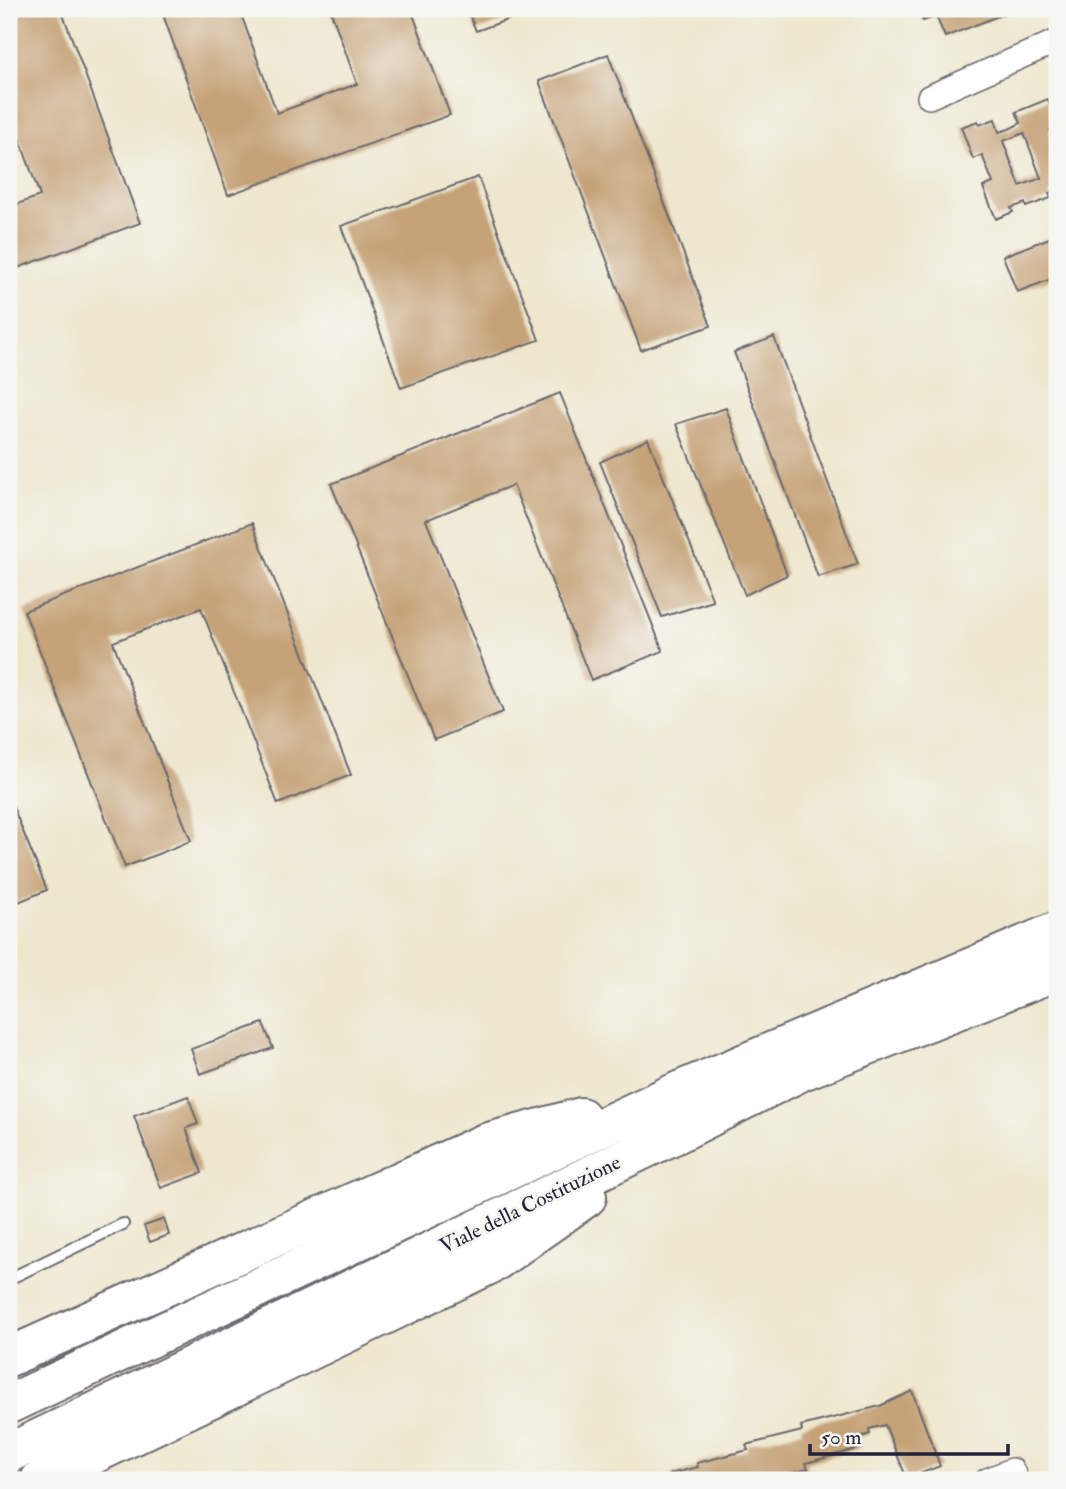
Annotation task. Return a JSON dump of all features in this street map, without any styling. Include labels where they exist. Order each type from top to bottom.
[{"type":"highway","name":"Viale della Costituzione","points":[[9,1404],[681,1090],[1057,931]]},
{"type":"highway","name":"Viale della Costituzione","points":[[9,1453],[802,1071],[1057,971]]},
{"type":"highway","points":[[9,1357],[485,1143],[681,1090]]},
{"type":"highway","points":[[40,1480],[493,1263],[678,1133]]},
{"type":"street","points":[[929,97],[1057,41]]},
{"type":"street","points":[[987,1480],[1012,1470],[1017,1480]]},
{"type":"lane","points":[[9,1279],[123,1224]]},
{"type":"building","points":[[9,9],[61,9],[140,223],[9,271],[9,207],[40,196],[9,109]]},
{"type":"building","points":[[161,9],[239,9],[277,113],[357,84],[330,9],[411,9],[450,115],[228,195]]},
{"type":"building","points":[[467,9],[538,9],[476,31]]},
{"type":"building","points":[[918,9],[1016,9],[945,37],[936,16],[923,21]]},
{"type":"building","points":[[608,54],[711,326],[641,350],[539,81]]},
{"type":"building","points":[[1048,99],[1057,122],[1057,127],[1050,130],[1057,150],[1057,190],[1049,193],[1051,198],[1026,207],[1025,203],[1011,208],[1013,212],[996,219],[983,187],[993,183],[982,155],[973,159],[961,127],[978,121],[979,125],[995,119],[999,132],[1021,123],[1016,112]],"holes":[[[1024,133],[1041,178],[1020,186],[1003,141]]]},
{"type":"building","points":[[478,177],[539,340],[401,388],[341,226]]},
{"type":"building","points":[[1057,235],[1057,277],[1017,292],[1003,256]]},
{"type":"building","points":[[774,337],[858,564],[818,577],[734,352]]},
{"type":"building","points":[[560,393],[663,651],[591,680],[513,485],[426,520],[503,712],[434,740],[331,484]]},
{"type":"building","points":[[726,408],[787,575],[745,595],[676,424]]},
{"type":"building","points":[[648,439],[713,601],[662,617],[600,462]]},
{"type":"building","points":[[252,523],[351,775],[278,804],[201,608],[113,642],[191,841],[125,867],[24,611]]},
{"type":"building","points":[[9,797],[47,890],[9,906]]},
{"type":"building","points":[[263,1023],[273,1048],[200,1074],[191,1049]]},
{"type":"building","points":[[188,1096],[198,1124],[186,1128],[202,1173],[161,1188],[134,1116]]},
{"type":"building","points":[[164,1219],[169,1235],[150,1242],[144,1226]]},
{"type":"building","points":[[912,1391],[940,1466],[907,1479],[885,1425],[869,1429],[870,1434],[857,1438],[860,1448],[806,1463],[808,1469],[763,1480],[672,1480],[670,1474],[698,1467],[697,1463],[748,1450],[746,1445],[802,1431],[801,1426],[880,1406]]}]
